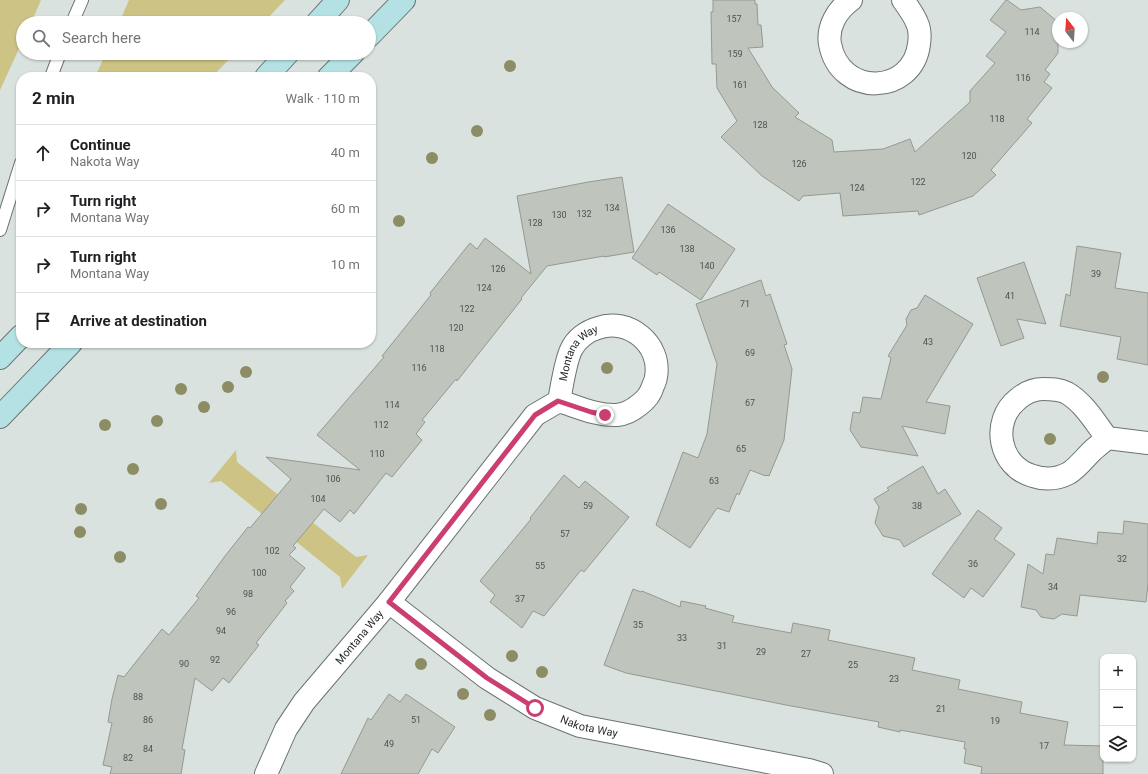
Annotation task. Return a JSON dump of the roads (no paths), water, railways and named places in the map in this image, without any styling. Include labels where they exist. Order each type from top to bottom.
[{"type":"main road","points":[[323,16],[338,0]]},
{"type":"main road","points":[[376,29],[404,0]]},
{"type":"main road","points":[[271,72],[282,60]]},
{"type":"main road","points":[[334,72],[346,60]]},
{"type":"main road","points":[[0,358],[16,341]]},
{"type":"main road","points":[[0,417],[66,348]]},
{"type":"street","points":[[851,0],[837,13],[831,26],[830,40],[832,54],[839,66],[849,76],[862,82],[876,84],[890,81],[903,74],[912,64],[918,51],[920,37],[918,23],[902,0]]},
{"type":"street","name":"Montana Way","points":[[266,774],[286,729],[304,702],[389,602],[535,415],[558,401],[566,364],[571,350],[579,339],[590,330],[604,326],[618,325],[631,329],[643,338],[652,349],[656,362],[656,376],[652,390],[644,402],[632,410],[619,415],[605,415],[558,401]]},
{"type":"street","points":[[1107,438],[1068,473],[1055,478],[1041,478],[1027,475],[1015,467],[1006,456],[1002,442],[1001,428],[1005,415],[1013,403],[1024,394],[1037,389],[1052,389],[1065,392],[1077,400],[1107,438],[1148,443]]},
{"type":"street","name":"Nakota Way","points":[[389,602],[487,678],[535,708],[580,726],[809,770],[822,774]]},
{"type":"lane","points":[[75,16],[82,0]]},
{"type":"lane","points":[[53,72],[57,60]]},
{"type":"lane","points":[[0,230],[16,179]]}]
